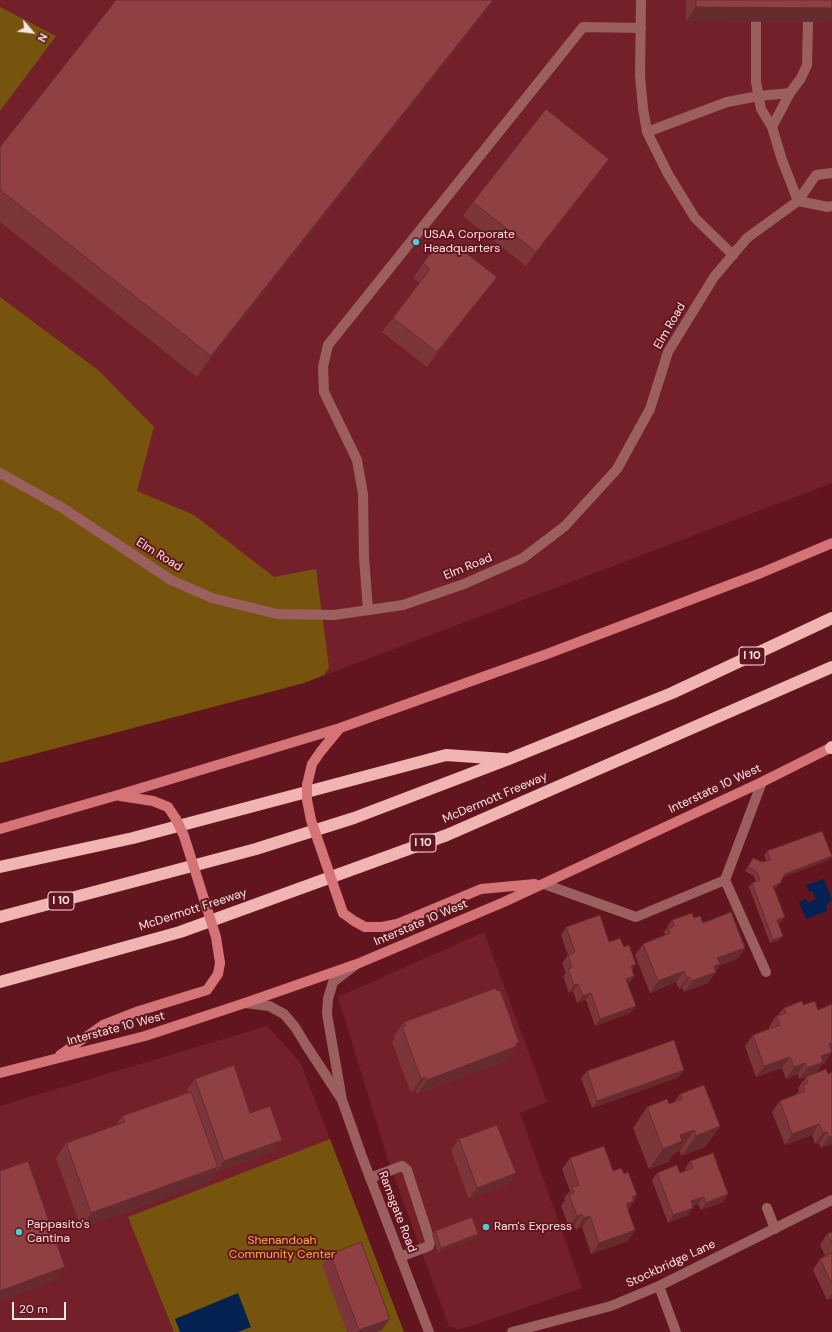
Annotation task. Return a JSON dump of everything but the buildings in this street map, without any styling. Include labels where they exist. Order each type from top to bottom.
[{"type":"highway","name":"I 10","points":[[0,917],[256,849],[354,818],[510,759],[672,693],[832,618]]},
{"type":"highway","name":"McDermott Freeway","points":[[0,982],[180,932],[447,835],[832,666]]},
{"type":"highway","points":[[0,866],[133,838],[446,755],[510,759]]},
{"type":"main road","points":[[0,829],[340,728],[562,648],[761,573],[832,543]]},
{"type":"main road","points":[[340,728],[312,764],[307,785],[311,820],[343,913],[365,927],[382,927],[397,924],[481,889],[544,884]]},
{"type":"main road","name":"Interstate 10 West","points":[[0,1073],[145,1036],[246,1003],[357,964],[461,921],[544,884],[762,782],[832,747]]},
{"type":"main road","points":[[55,1058],[103,1025],[139,1011],[207,990],[218,974],[220,963],[216,937],[184,836],[176,819],[168,807],[153,801],[118,795]]},
{"type":"street","points":[[641,0],[640,76],[643,108],[648,132],[668,174],[695,218],[733,255]]},
{"type":"street","points":[[756,22],[756,82],[761,108],[772,127],[782,160],[798,201],[828,207],[832,206]]},
{"type":"street","points":[[772,127],[807,65],[808,22]]},
{"type":"street","points":[[368,610],[364,557],[363,494],[357,460],[324,392],[323,367],[328,344],[583,27],[641,28]]},
{"type":"street","points":[[648,132],[728,102],[759,96],[790,93]]},
{"type":"street","name":"Elm Road","points":[[0,472],[61,507],[171,580],[212,598],[277,614],[334,615],[403,605],[464,584],[523,558],[565,526],[617,468],[650,409],[668,352],[714,277],[747,238],[798,201],[816,175],[832,173]]},
{"type":"street","points":[[762,782],[725,880],[766,972]]},
{"type":"street","points":[[544,884],[636,918],[725,880]]},
{"type":"street","name":"Ramsgate Road","points":[[357,964],[333,982],[328,999],[327,1014],[342,1100],[429,1332]]},
{"type":"street","name":"Ramsgate Road","points":[[246,1003],[269,1006],[284,1014],[295,1027],[342,1100]]},
{"type":"street","points":[[370,1178],[402,1166],[407,1170],[430,1241],[429,1246],[400,1256]]},
{"type":"street","name":"Stockbridge Lane","points":[[512,1332],[611,1306],[659,1286],[832,1200]]},
{"type":"street","points":[[767,1208],[775,1229]]},
{"type":"street","points":[[659,1286],[676,1332]]},
{"type":"shaded area","name":"USAA Corporate Headquarters","points":[[0,0],[832,0],[832,483],[304,683],[0,763]]},
{"type":"shaded area","points":[[484,932],[547,1102],[520,1113],[582,1288],[465,1328],[457,1329],[449,1326],[390,1166],[338,997]]},
{"type":"shaded area","points":[[267,1026],[300,1062],[330,1139],[129,1217],[174,1332],[0,1332],[0,1106]]},
{"type":"green space","points":[[0,7],[56,36],[0,111]]},
{"type":"green space","points":[[0,297],[98,370],[154,427],[137,491],[194,515],[274,577],[316,569],[329,667],[324,675],[304,683],[0,763]]},
{"type":"green space","name":"Shenandoah Community Center","points":[[330,1139],[404,1332],[174,1332],[128,1217]]},
{"type":"water","points":[[824,879],[832,900],[826,908],[827,911],[806,919],[799,902],[806,899],[807,903],[816,899],[812,891],[809,892],[806,885]]},
{"type":"water","points":[[238,1293],[251,1327],[238,1332],[180,1332],[175,1319]]},
{"type":"place","name":"USAA Corporate Headquarters","points":[[416,242]]},
{"type":"place","name":"Ram's Express","points":[[486,1227]]},
{"type":"place","name":"Pappasito's Cantina","points":[[19,1232]]}]
